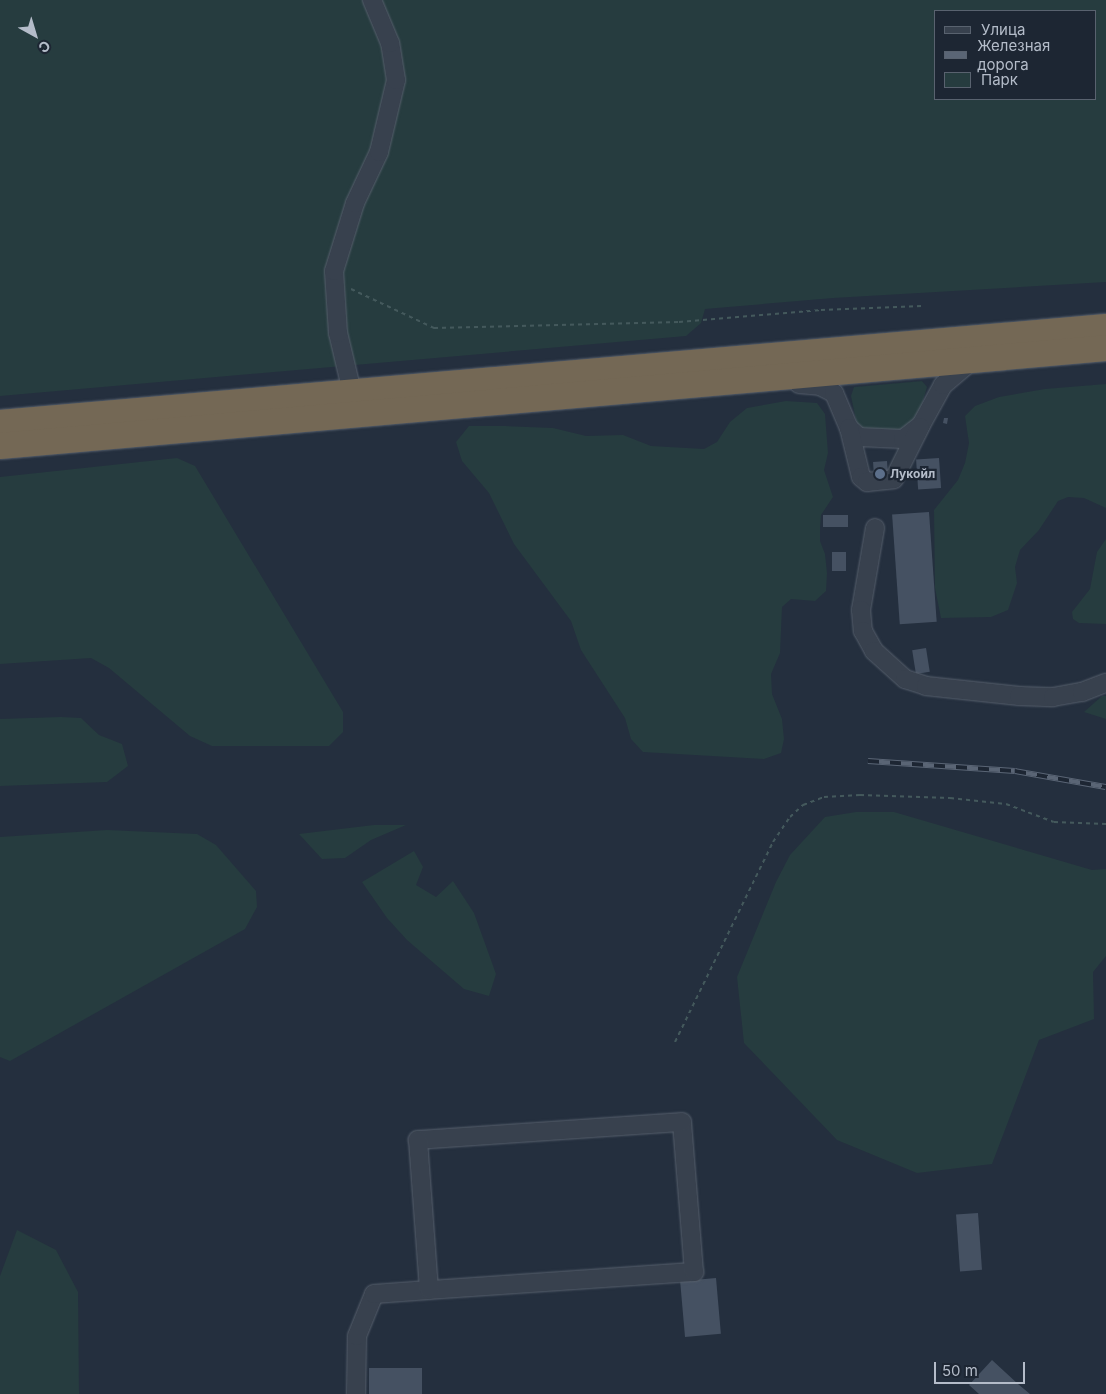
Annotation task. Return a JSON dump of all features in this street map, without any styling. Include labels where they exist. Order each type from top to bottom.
[{"type":"highway","points":[[0,423],[1106,327]]},
{"type":"highway","points":[[0,446],[1106,348]]},
{"type":"lane","points":[[352,392],[338,334],[334,271],[355,203],[379,152],[393,103],[395,65],[390,43],[372,0]]},
{"type":"lane","points":[[736,380],[825,388],[841,404],[861,477],[867,482],[890,481],[898,474],[939,389],[973,360]]},
{"type":"lane","points":[[849,428],[865,440],[894,440],[910,435],[921,425]]},
{"type":"lane","points":[[876,528],[861,621],[874,650],[906,679],[926,686],[1019,696],[1053,697],[1082,692],[1106,683]]},
{"type":"lane","points":[[356,1394],[357,1336],[374,1294],[694,1272],[682,1122],[418,1140],[429,1290]]},
{"type":"path","points":[[335,282],[434,328],[679,322],[821,310],[922,306]]},
{"type":"path","points":[[675,1042],[773,842],[790,817],[803,805],[824,797],[860,795],[950,798],[1006,804],[1054,822],[1106,824]]},
{"type":"green space","points":[[0,0],[1106,0],[1106,282],[833,298],[705,309],[701,323],[686,336],[0,396]]},
{"type":"green space","points":[[922,381],[927,387],[919,414],[911,426],[898,432],[867,432],[857,425],[851,396],[854,387]]},
{"type":"green space","points":[[1106,384],[1106,508],[1084,498],[1068,497],[1058,501],[1039,530],[1020,550],[1015,567],[1017,583],[1008,610],[991,617],[941,618],[935,588],[934,510],[958,480],[965,463],[969,443],[965,416],[975,406],[999,397],[1045,389]]},
{"type":"green space","points":[[786,401],[817,403],[825,414],[828,453],[824,470],[833,497],[821,515],[820,528],[820,541],[825,554],[827,573],[826,591],[815,601],[791,599],[782,607],[780,653],[771,674],[772,694],[782,719],[784,739],[781,753],[764,759],[643,752],[631,739],[625,718],[581,650],[571,621],[514,544],[489,493],[462,461],[456,442],[469,426],[505,426],[553,428],[586,436],[623,435],[651,446],[704,449],[717,442],[730,422],[747,408]]},
{"type":"green space","points":[[177,458],[195,466],[343,712],[343,732],[329,746],[212,746],[190,736],[109,668],[91,658],[0,664],[0,477]]},
{"type":"green space","points":[[1106,539],[1106,624],[1079,623],[1073,619],[1072,612],[1090,589],[1097,552]]},
{"type":"green space","points":[[1102,696],[1106,696],[1106,719],[1084,712]]},
{"type":"green space","points":[[81,718],[99,735],[122,744],[128,766],[107,782],[0,786],[0,719]]},
{"type":"green space","points":[[856,812],[894,812],[1092,870],[1106,869],[1106,956],[1093,972],[1094,1019],[1039,1040],[992,1164],[917,1173],[837,1140],[744,1043],[737,977],[776,882],[790,855],[825,817]]},
{"type":"green space","points":[[374,825],[406,825],[371,840],[345,858],[322,859],[299,834]]},
{"type":"green space","points":[[107,830],[197,834],[216,845],[256,891],[257,907],[245,929],[10,1061],[0,1057],[0,837]]},
{"type":"green space","points":[[414,851],[423,867],[416,885],[436,897],[453,881],[474,913],[496,974],[489,996],[464,989],[407,940],[387,918],[362,882]]},
{"type":"green space","points":[[17,1230],[56,1250],[78,1292],[79,1394],[0,1394],[0,1276]]},
{"type":"building","points":[[944,418],[948,418],[947,424],[943,423]]},
{"type":"building","points":[[939,458],[941,488],[918,490],[916,460]]},
{"type":"building","points":[[887,461],[889,489],[875,490],[873,462]]},
{"type":"building","points":[[929,512],[937,622],[900,624],[892,515]]},
{"type":"building","points":[[823,515],[848,515],[848,527],[823,527]]},
{"type":"building","points":[[832,552],[846,552],[846,571],[832,571]]},
{"type":"building","points":[[926,648],[930,672],[916,674],[912,650]]},
{"type":"building","points":[[978,1213],[982,1270],[960,1271],[956,1215]]},
{"type":"building","points":[[716,1278],[721,1334],[685,1337],[680,1281]]},
{"type":"building","points":[[992,1360],[1030,1394],[979,1394],[969,1385]]},
{"type":"building","points":[[369,1368],[422,1368],[422,1394],[369,1394]]},
{"type":"railway","points":[[868,761],[1015,771],[1106,787]]},
{"type":"place","name":"Лукойл","points":[[880,474]]}]
